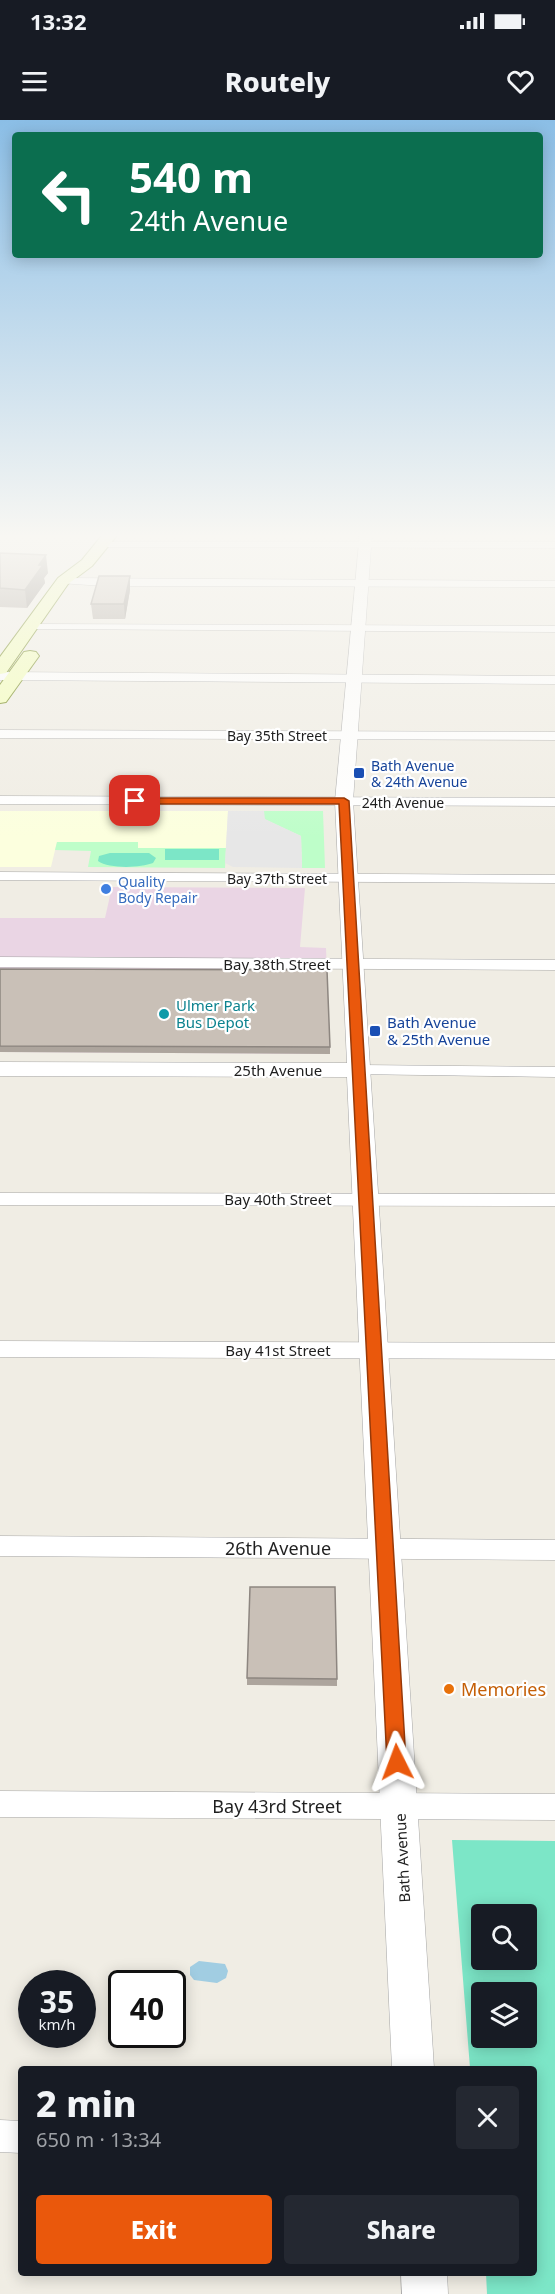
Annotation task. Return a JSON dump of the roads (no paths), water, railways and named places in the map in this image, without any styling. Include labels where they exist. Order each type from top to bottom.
[{"type":"main road","points":[[0,698],[5,674],[27,634]]},
{"type":"main road","points":[[5,674],[44,634]]},
{"type":"street","name":"Bath Avenue","points":[[357,634],[344,801],[413,2066]]},
{"type":"street","points":[[5,674],[353,680],[555,680]]},
{"type":"street","name":"Bay 35th Street","points":[[0,734],[555,736]]},
{"type":"street","name":"24th Avenue","points":[[0,800],[555,802]]},
{"type":"street","name":"Bay 37th Street","points":[[0,876],[555,879]]},
{"type":"street","name":"Bay 38th Street","points":[[0,962],[555,965]]},
{"type":"street","name":"25th Avenue","points":[[0,1069],[555,1072]]},
{"type":"street","name":"Bay 40th Street","points":[[0,1199],[555,1200]]},
{"type":"street","name":"Bay 41st Street","points":[[0,1348],[555,1351]]},
{"type":"street","name":"26th Avenue","points":[[0,1546],[555,1550]]},
{"type":"street","name":"Bay 43rd Street","points":[[0,1804],[555,1807]]},
{"type":"street","points":[[0,2136],[18,2137]]},
{"type":"street","points":[[424,2276],[425,2294]]},
{"type":"water","points":[[199,1961],[225,1964],[228,1971],[226,1978],[217,1983],[194,1980],[190,1975],[190,1967]]},
{"type":"place","name":"Bath Avenue & 24th Avenue","points":[[359,773]]},
{"type":"place","name":"Quality Body Repair","points":[[106,889]]},
{"type":"place","name":"Ulmer Park Bus Depot","points":[[164,1014]]},
{"type":"place","name":"Bath Avenue & 25th Avenue","points":[[375,1031]]},
{"type":"place","name":"Memories","points":[[449,1689]]}]
